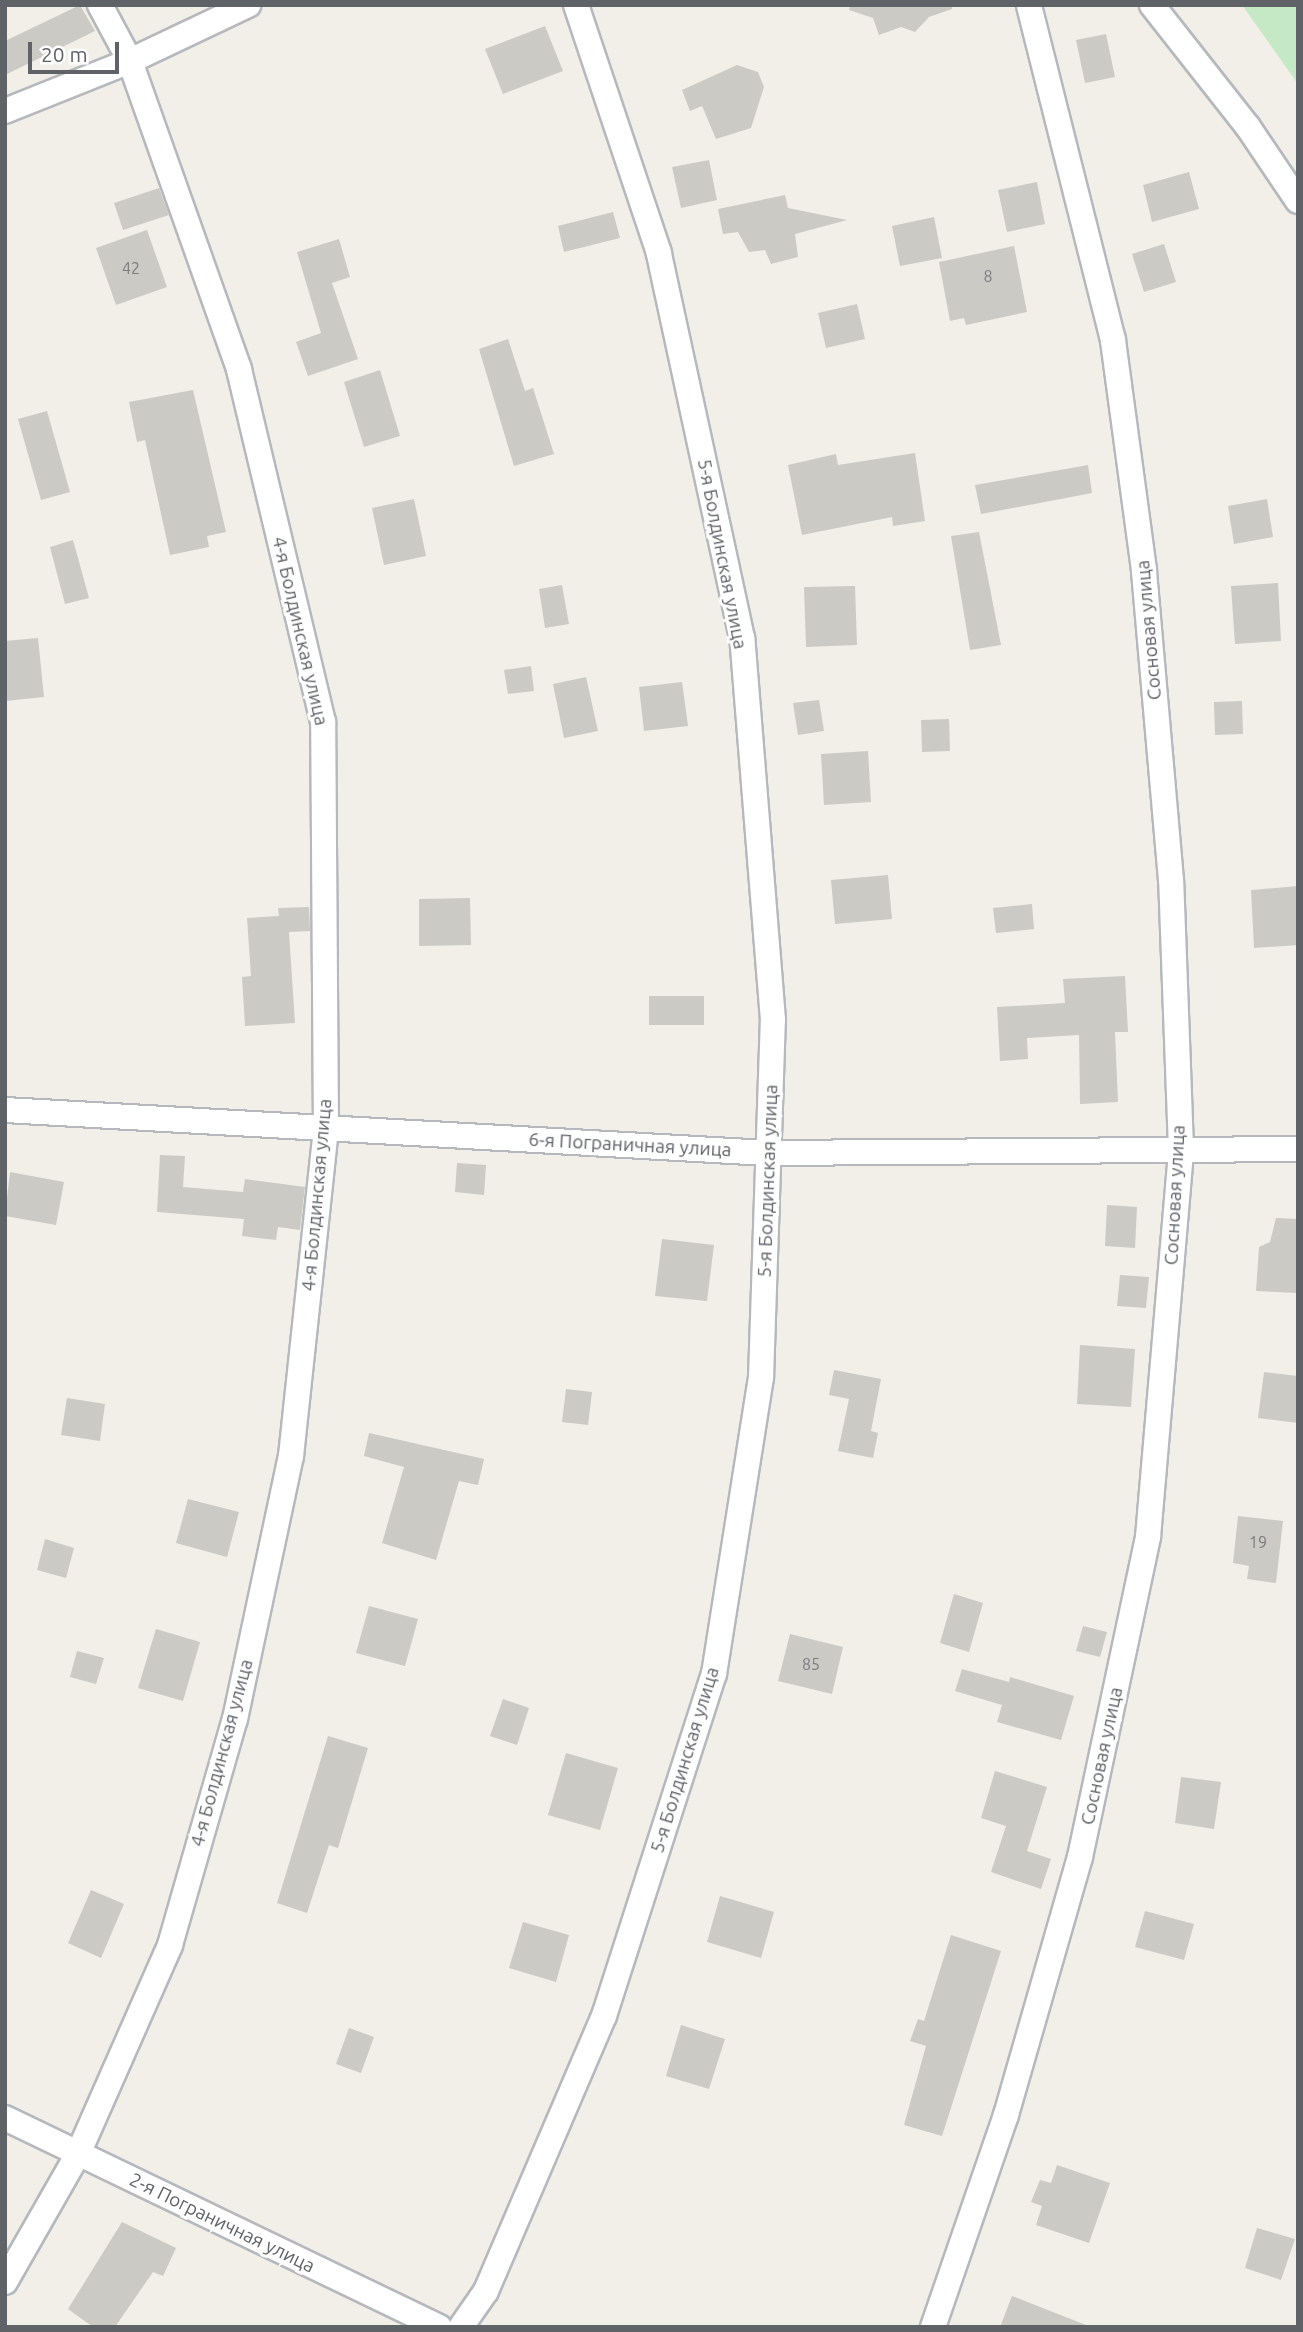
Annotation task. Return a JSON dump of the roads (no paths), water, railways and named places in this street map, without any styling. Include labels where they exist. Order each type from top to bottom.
[{"type":"street","name":"4-я Болдинская улица","points":[[5,2283],[78,2154],[170,1945],[235,1719],[290,1456],[326,1129],[323,722],[239,369],[130,61],[100,5]]},
{"type":"street","points":[[5,111],[130,61],[248,5]]},
{"type":"street","name":"5-я Болдинская улица","points":[[461,2327],[486,2291],[604,2015],[715,1674],[761,1378],[773,1020],[741,638],[659,253],[576,5]]},
{"type":"street","name":"Сосновая улица","points":[[933,2327],[1006,2115],[1080,1857],[1148,1538],[1181,1149],[1171,880],[1139,530],[1113,340],[1030,5]]},
{"type":"street","points":[[1152,5],[1248,127],[1298,201]]},
{"type":"street","name":"6-я Пограничная улица","points":[[5,1110],[768,1153],[1298,1149]]},
{"type":"street","name":"2-я Пограничная улица","points":[[5,2118],[439,2327]]}]
